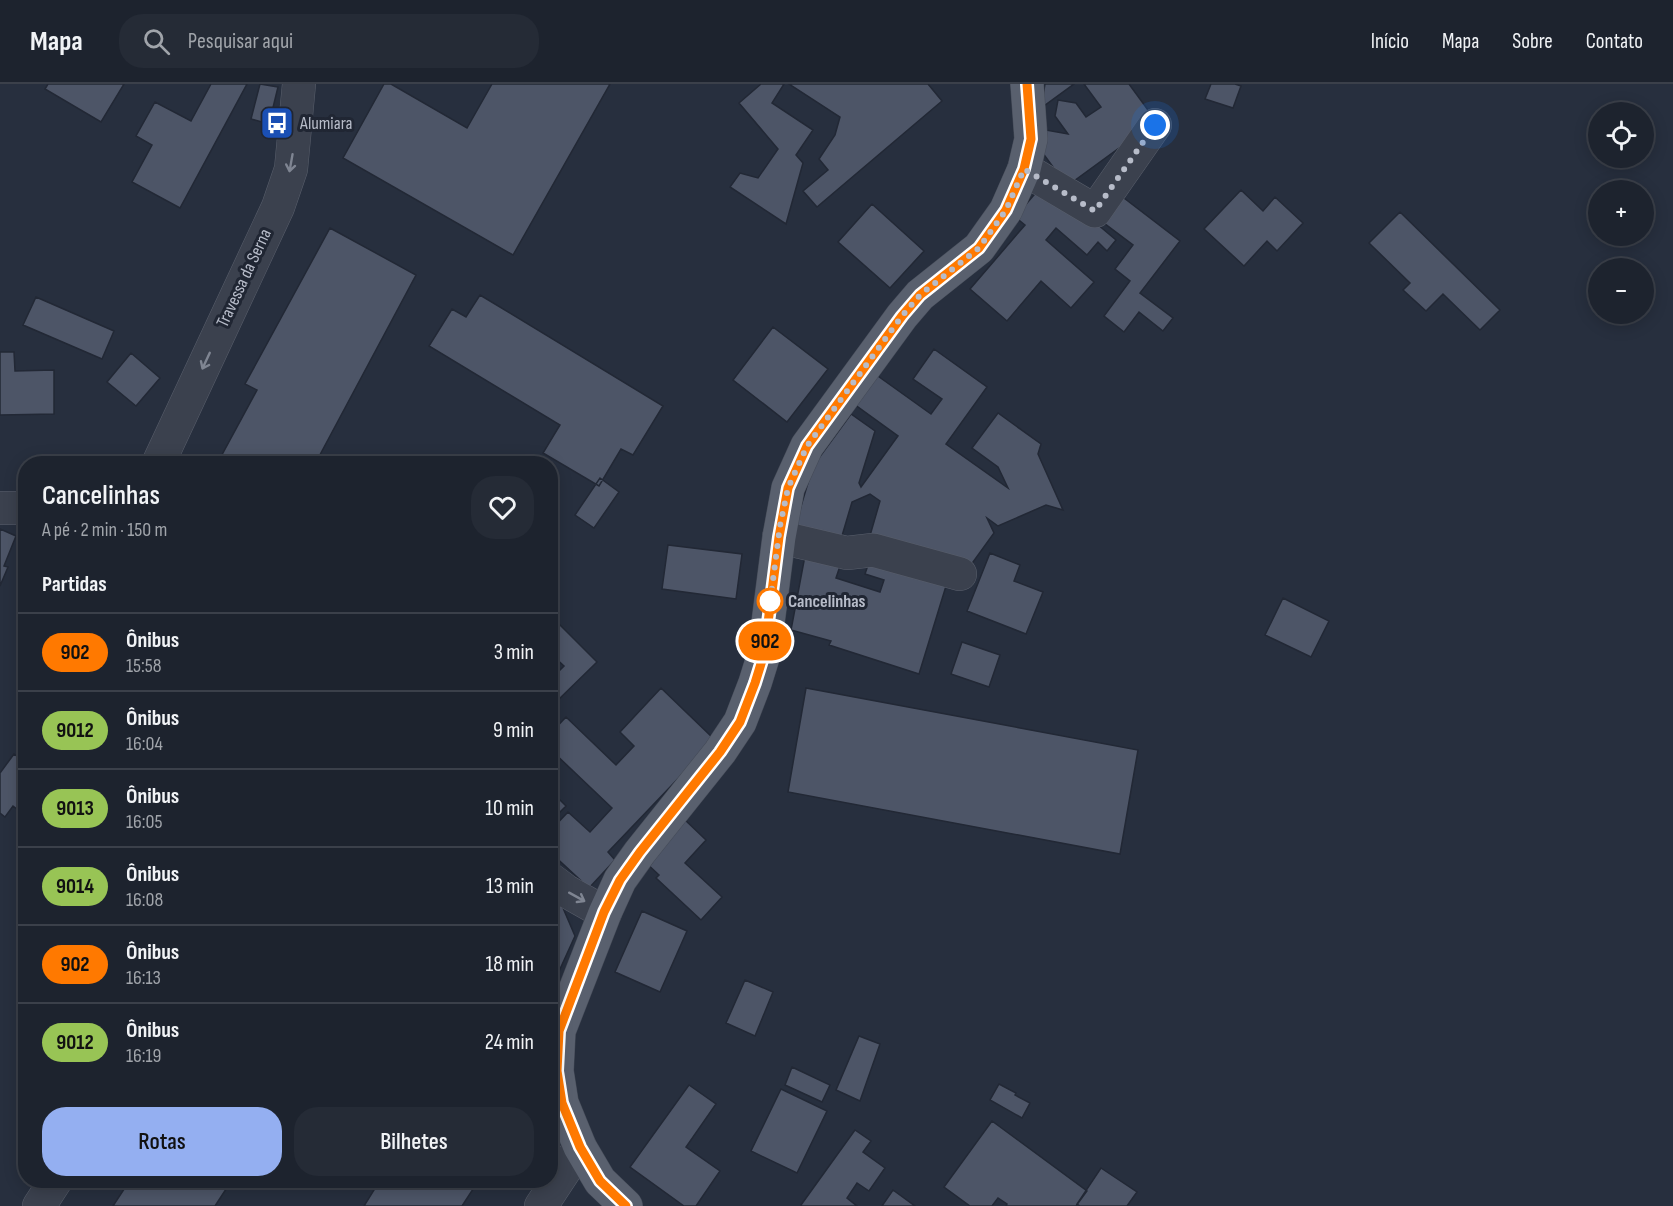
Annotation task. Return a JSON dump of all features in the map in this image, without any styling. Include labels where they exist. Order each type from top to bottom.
[{"type":"main road","points":[[558,1051],[559,1031],[604,912],[620,880],[720,752],[740,722],[764,654],[779,537],[788,488],[807,446],[902,316],[920,295],[979,248],[1006,210],[1024,169],[1031,139],[1027,84]]},
{"type":"main road","points":[[558,1077],[562,1103],[580,1147],[600,1181],[626,1206]]},
{"type":"street","name":"Travessa da Serna","points":[[162,456],[278,207],[291,169],[299,84]]},
{"type":"street","points":[[1024,169],[1095,211],[1155,125]]},
{"type":"street","points":[[0,508],[18,508]]},
{"type":"street","points":[[779,537],[847,553],[873,550],[960,574]]},
{"type":"street","points":[[558,885],[604,912]]},
{"type":"street","points":[[558,1180],[580,1147]]},
{"type":"street","points":[[39,1206],[51,1188]]},
{"type":"street","points":[[541,1206],[553,1188]]},
{"type":"building","points":[[48,84],[124,84],[101,122],[45,89]]},
{"type":"building","points":[[211,84],[247,84],[180,208],[132,182],[152,145],[136,136],[155,102],[191,121]]},
{"type":"building","points":[[260,84],[278,87],[269,124],[251,119]]},
{"type":"building","points":[[384,84],[391,84],[467,128],[492,84],[610,84],[513,255],[343,158]]},
{"type":"building","points":[[761,84],[784,84],[772,103],[813,130],[796,155],[803,163],[786,224],[730,187],[740,173],[758,178],[778,149],[739,103]]},
{"type":"building","points":[[789,84],[928,84],[942,101],[817,207],[803,191],[828,170],[819,159],[835,135],[840,117]]},
{"type":"building","points":[[1045,84],[1074,84],[1041,108]]},
{"type":"building","points":[[1084,84],[1129,84],[1156,121],[1067,186],[1042,152],[1046,130],[1068,134],[1055,116],[1058,100],[1076,103],[1086,117],[1101,107]]},
{"type":"building","points":[[1211,84],[1241,86],[1233,108],[1205,99]]},
{"type":"building","points":[[1046,181],[1116,240],[1107,251],[1098,242],[1087,255],[1056,228],[1046,240],[1094,282],[1071,308],[1041,281],[1007,321],[970,289],[1025,225],[1015,217]]},
{"type":"building","points":[[1241,190],[1263,211],[1275,197],[1303,223],[1277,251],[1267,241],[1244,266],[1204,229]]},
{"type":"building","points":[[1120,195],[1180,241],[1140,293],[1173,318],[1163,331],[1139,312],[1124,332],[1104,316],[1130,281],[1115,269],[1133,245],[1100,220]]},
{"type":"building","points":[[872,204],[924,251],[890,288],[838,242]]},
{"type":"building","points":[[1400,212],[1500,310],[1480,330],[1443,294],[1426,311],[1403,290],[1410,283],[1369,243]]},
{"type":"building","points":[[330,228],[416,275],[319,456],[221,456],[257,390],[245,384]]},
{"type":"building","points":[[480,295],[663,406],[633,455],[621,449],[599,486],[558,462],[558,456],[548,456],[543,453],[560,425],[429,346],[452,309],[466,317]]},
{"type":"building","points":[[36,297],[114,331],[102,359],[23,325]]},
{"type":"building","points":[[773,327],[828,369],[787,422],[733,380]]},
{"type":"building","points":[[934,349],[987,387],[946,444],[1008,488],[998,467],[972,448],[998,413],[1041,444],[1038,454],[1063,510],[1046,505],[998,526],[987,518],[994,533],[968,569],[869,539],[880,501],[870,494],[852,502],[839,546],[793,533],[813,466],[851,414],[875,431],[859,483],[861,487],[898,436],[854,404],[875,374],[931,414],[942,399],[913,379]]},
{"type":"building","points":[[0,352],[14,352],[15,371],[54,370],[54,414],[0,415]]},
{"type":"building","points":[[131,353],[160,378],[136,406],[107,382]]},
{"type":"building","points":[[600,478],[619,492],[594,528],[575,515]]},
{"type":"building","points":[[0,529],[16,536],[4,566],[8,567],[0,586]]},
{"type":"building","points":[[668,545],[742,554],[736,599],[662,589]]},
{"type":"building","points":[[807,545],[843,557],[836,578],[880,592],[884,580],[865,574],[872,553],[950,573],[919,674],[829,645],[831,641],[791,630]]},
{"type":"building","points":[[990,553],[1020,565],[1014,581],[1043,592],[1026,634],[967,611]]},
{"type":"building","points":[[1283,598],[1329,621],[1311,657],[1265,635]]},
{"type":"building","points":[[558,623],[597,662],[558,700],[558,672],[564,666],[558,660]]},
{"type":"building","points":[[962,642],[1000,655],[989,687],[951,674]]},
{"type":"building","points":[[661,688],[715,740],[608,852],[615,860],[589,888],[558,859],[558,823],[568,812],[590,832],[612,808],[558,757],[558,726],[566,717],[616,765],[634,746],[620,732]]},
{"type":"building","points":[[806,688],[1138,750],[1120,854],[788,792]]},
{"type":"building","points":[[14,754],[18,757],[18,810],[13,806],[5,817],[0,813],[0,773]]},
{"type":"building","points":[[558,798],[566,806],[558,814]]},
{"type":"building","points":[[684,819],[706,840],[685,863],[722,897],[701,920],[656,878],[659,875],[644,861]]},
{"type":"building","points":[[558,900],[575,936],[558,973]]},
{"type":"building","points":[[642,911],[687,931],[660,992],[615,972]]},
{"type":"building","points":[[745,980],[773,992],[755,1036],[726,1023]]},
{"type":"building","points":[[859,1036],[880,1044],[860,1101],[836,1090]]},
{"type":"building","points":[[792,1067],[830,1085],[822,1102],[785,1085]]},
{"type":"building","points":[[999,1084],[1030,1103],[1022,1118],[990,1100]]},
{"type":"building","points":[[689,1085],[716,1104],[686,1147],[720,1171],[696,1206],[684,1206],[630,1167]]},
{"type":"building","points":[[781,1089],[827,1111],[797,1173],[751,1151]]},
{"type":"building","points":[[992,1121],[1087,1191],[1076,1206],[1006,1206],[1007,1204],[998,1198],[992,1206],[970,1206],[944,1187]]},
{"type":"building","points":[[855,1130],[871,1141],[863,1152],[885,1168],[869,1191],[857,1183],[847,1198],[857,1206],[802,1206],[801,1205]]},
{"type":"building","points":[[1101,1168],[1137,1192],[1127,1206],[1080,1206],[1077,1204]]},
{"type":"building","points":[[125,1188],[227,1188],[215,1206],[113,1206]]},
{"type":"building","points":[[375,1188],[474,1188],[462,1206],[364,1206]]},
{"type":"building","points":[[893,1190],[915,1206],[882,1206]]},
{"type":"bus line","name":"902","points":[[558,1051],[559,1031],[604,912],[620,880],[720,752],[740,722],[764,654],[779,537],[788,488],[807,446],[902,316],[920,295],[979,248],[1006,210],[1024,169],[1031,139],[1027,84]]},
{"type":"bus line","name":"902","points":[[558,1077],[562,1103],[580,1147],[600,1181],[626,1206]]},
{"type":"place","name":"Alumiara","points":[[277,123]]},
{"type":"place","name":"Cancelinhas","points":[[770,601]]},
{"type":"route","points":[[770,601],[769,611],[780,526],[788,488],[807,446],[902,316],[920,295],[979,248],[1006,210],[1024,169],[1095,211],[1155,125]]}]
